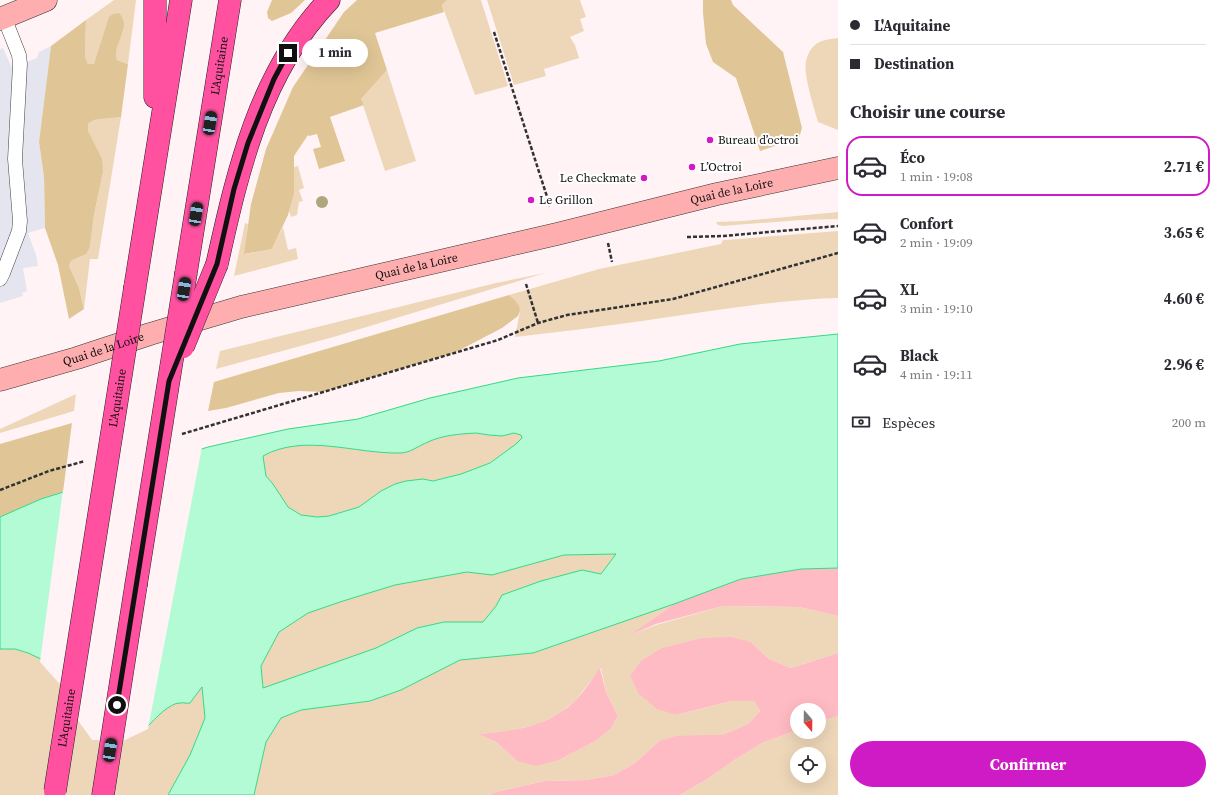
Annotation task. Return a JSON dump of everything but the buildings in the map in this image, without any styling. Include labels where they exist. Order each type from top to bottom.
[{"type":"highway","points":[[155,0],[155,162]]},
{"type":"highway","name":"L'Aquitaine","points":[[54,795],[181,0]]},
{"type":"highway","name":"L'Aquitaine","points":[[103,795],[230,0]]},
{"type":"highway","points":[[169,381],[217,264],[234,189],[248,143],[274,79],[288,53],[316,14],[329,0]]},
{"type":"main road","points":[[2,18],[46,0]]},
{"type":"main road","name":"Quai de la Loire","points":[[0,380],[77,358],[240,307],[526,241],[717,194],[838,168]]},
{"type":"lane","points":[[0,279],[19,231],[20,221],[15,159],[20,64],[19,55],[2,18]]},
{"type":"path","points":[[494,32],[550,206]]},
{"type":"path","points":[[687,237],[723,236],[838,226]]},
{"type":"path","points":[[607,242],[612,262]]},
{"type":"path","points":[[176,436],[498,340],[538,323],[567,316],[673,299],[838,253]]},
{"type":"path","points":[[526,284],[538,323]]},
{"type":"path","points":[[0,490],[49,471],[87,461]]},
{"type":"shaded area","points":[[114,0],[136,0],[128,64],[117,60],[116,56],[118,44],[124,29],[96,59],[94,64],[88,64],[85,57],[86,20]]},
{"type":"shaded area","points":[[272,0],[305,0],[291,13],[272,21],[268,18],[267,12]]},
{"type":"shaded area","points":[[357,0],[447,0],[442,5],[444,12],[375,33],[387,70],[361,99],[364,105],[330,117],[345,161],[319,169],[313,149],[321,147],[317,134],[308,135],[294,156],[294,194],[288,215],[272,249],[244,254],[251,204],[266,149],[293,87],[344,12]]},
{"type":"shaded area","points":[[447,0],[481,0],[508,86],[475,95],[442,5]]},
{"type":"shaded area","points":[[487,0],[580,0],[586,17],[580,19],[584,31],[570,37],[575,45],[579,58],[544,69],[546,76],[514,85]]},
{"type":"shaded area","points":[[703,0],[731,0],[733,5],[783,52],[802,128],[799,138],[760,151],[736,78],[713,62],[706,44]]},
{"type":"shaded area","points":[[119,13],[123,19],[124,25],[117,47],[117,60],[128,64],[121,117],[94,120],[88,124],[88,131],[102,159],[103,172],[94,215],[90,247],[86,254],[71,261],[69,266],[79,288],[84,309],[69,319],[58,265],[45,228],[44,177],[39,142],[51,46],[86,20],[85,57],[88,64],[94,64],[109,17],[113,14]]},
{"type":"shaded area","points":[[838,38],[838,130],[818,122],[809,91],[805,67],[808,55],[817,43]]},
{"type":"shaded area","points":[[51,46],[39,142],[44,177],[45,228],[28,233],[36,255],[38,266],[23,268],[27,291],[22,293],[23,296],[0,303],[0,49],[3,48],[12,68],[37,58],[39,52]]},
{"type":"shaded area","points":[[387,70],[416,161],[385,171],[361,99]]},
{"type":"shaded area","points":[[121,117],[98,259],[90,259],[84,309],[79,288],[69,266],[71,261],[80,257],[90,247],[94,215],[103,172],[88,131],[88,124],[94,120]]},
{"type":"shaded area","points":[[298,166],[304,188],[299,190],[303,201],[299,202],[297,215],[291,217],[289,211],[294,194],[294,167]]},
{"type":"shaded area","points":[[838,212],[838,219],[801,220],[722,226],[718,225],[716,222],[743,221]]},
{"type":"shaded area","points":[[245,223],[248,224],[245,254],[272,249],[283,227],[288,250],[296,248],[298,259],[234,276]]},
{"type":"shaded area","points":[[838,231],[838,298],[764,304],[515,337],[520,311],[515,300],[509,295],[599,269],[721,244],[723,240]]},
{"type":"shaded area","points":[[545,273],[337,336],[216,369],[220,351],[496,283]]},
{"type":"shaded area","points":[[509,295],[519,306],[520,311],[518,316],[502,328],[454,353],[323,392],[299,391],[279,393],[226,408],[208,411],[214,382]]},
{"type":"shaded area","points":[[838,334],[838,568],[801,569],[741,579],[533,653],[460,660],[401,690],[370,701],[301,710],[281,718],[266,742],[254,795],[168,795],[190,755],[205,718],[202,687],[190,703],[181,703],[171,706],[162,712],[148,726],[68,690],[41,659],[15,649],[0,649],[0,517],[41,499],[208,447],[288,429],[358,419],[430,398],[518,378],[659,361],[740,344]],"holes":[[[476,433],[502,436],[514,433],[521,435],[522,438],[490,463],[461,474],[433,481],[423,479],[395,484],[381,491],[359,507],[329,516],[317,517],[301,515],[288,507],[266,476],[263,456],[279,449],[312,445],[404,453],[446,436]],[[616,554],[601,574],[582,570],[541,581],[502,595],[496,606],[483,622],[444,622],[417,628],[376,648],[263,688],[261,666],[279,632],[308,613],[395,585],[467,572],[492,575],[564,555]]]},
{"type":"shaded area","points":[[76,394],[74,411],[0,433],[0,429]]},
{"type":"shaded area","points":[[72,423],[63,492],[41,499],[0,517],[0,444]]},
{"type":"shaded area","points":[[476,433],[502,436],[514,433],[521,435],[522,438],[490,463],[461,474],[432,481],[423,479],[406,481],[381,491],[359,507],[329,516],[317,517],[301,515],[288,507],[266,476],[263,456],[279,449],[312,445],[404,453],[446,436]]},
{"type":"shaded area","points":[[616,554],[601,574],[582,570],[503,595],[483,622],[444,622],[417,628],[376,648],[263,689],[261,666],[279,632],[308,613],[395,585],[467,572],[492,575],[564,555]]},
{"type":"shaded area","points":[[674,604],[632,634],[656,625],[723,606],[799,607],[838,616],[838,653],[791,668],[769,659],[751,642],[676,715],[731,701],[754,701],[760,711],[748,724],[722,735],[700,735],[659,741],[635,763],[614,775],[586,780],[544,781],[489,795],[254,795],[266,742],[281,718],[301,710],[370,701],[401,690],[460,660],[533,653]],"holes":[[[601,668],[606,692],[618,716],[611,729],[594,742],[559,760],[517,761],[496,742],[480,734],[511,731],[538,724],[559,714],[575,701]]]},
{"type":"shaded area","points":[[0,649],[14,649],[41,659],[148,726],[171,705],[180,702],[190,703],[202,687],[205,718],[190,755],[168,795],[0,795]]},
{"type":"shaded area","points":[[838,716],[838,795],[680,795],[709,778],[762,743],[790,733],[790,739],[826,739],[826,720]]},
{"type":"sand","points":[[838,568],[838,616],[799,607],[723,606],[656,624],[630,635],[674,604],[741,579],[801,569]]},
{"type":"sand","points":[[731,637],[751,642],[769,659],[791,668],[838,653],[838,716],[826,720],[826,703],[790,703],[790,733],[762,743],[680,795],[489,795],[544,781],[586,780],[614,775],[635,763],[659,741],[677,736],[722,735],[748,724],[760,711],[754,701],[731,701],[676,715],[657,709],[639,694],[630,676],[641,661],[662,648],[702,638]]},
{"type":"sand","points":[[600,668],[606,692],[618,716],[611,729],[594,742],[559,760],[536,766],[517,761],[496,742],[479,734],[517,729],[530,726],[553,717],[574,702],[585,690]]},
{"type":"pier","points":[[202,447],[148,729],[125,740],[92,740],[77,719],[66,691],[40,662],[63,490]]},
{"type":"place","name":"Bureau d’octroi","points":[[710,140]]},
{"type":"place","name":"L’Octroi","points":[[692,167]]},
{"type":"place","name":"Le Checkmate","points":[[644,178]]},
{"type":"place","name":"Le Grillon","points":[[531,200]]},
{"type":"route","points":[[117,705],[169,381],[217,264],[234,189],[248,143],[274,79],[288,53]]}]
